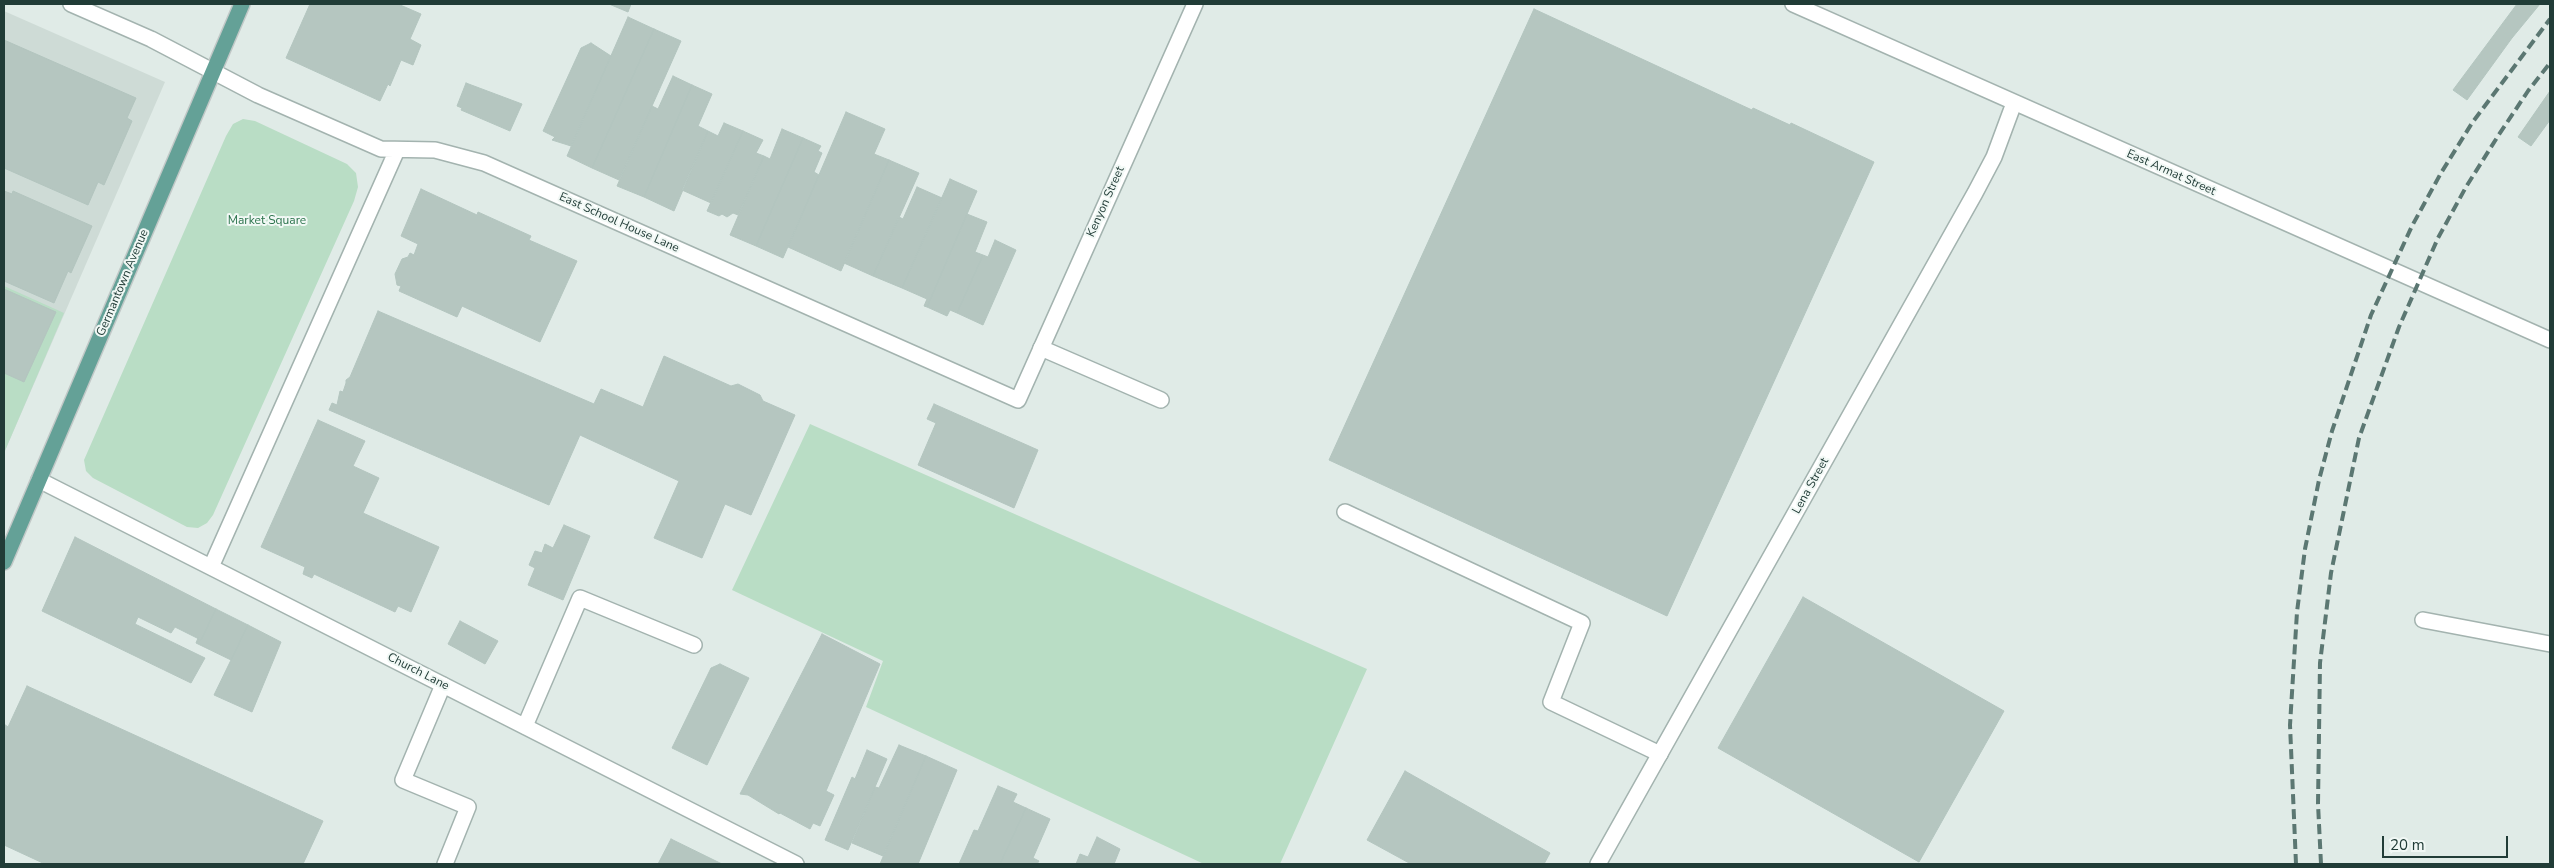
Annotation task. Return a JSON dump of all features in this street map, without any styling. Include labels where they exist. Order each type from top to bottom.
[{"type":"main road","name":"Germantown Avenue","points":[[4,562],[242,4]]},
{"type":"street","name":"East School House Lane","points":[[71,4],[214,71],[258,94],[381,148],[435,150],[484,163],[1018,400]]},
{"type":"street","name":"Kenyon Street","points":[[1018,400],[1195,4]]},
{"type":"street","name":"East Armat Street","points":[[1793,4],[2550,340]]},
{"type":"street","name":"Lena Street","points":[[1598,864],[1975,193],[1994,157],[2014,103]]},
{"type":"street","points":[[211,567],[397,150]]},
{"type":"street","points":[[1041,348],[1161,400]]},
{"type":"street","name":"Church Lane","points":[[39,480],[796,864]]},
{"type":"street","points":[[1345,512],[1582,623],[1551,702],[1660,754]]},
{"type":"street","points":[[525,726],[580,598],[694,645]]},
{"type":"street","points":[[2423,620],[2550,644]]},
{"type":"street","points":[[443,684],[403,780],[468,807],[445,864]]},
{"type":"shaded area","points":[[4,11],[165,82],[4,453]]},
{"type":"green space","name":"Market Square","points":[[243,119],[255,121],[347,164],[356,173],[358,187],[354,201],[213,515],[207,523],[198,528],[187,527],[93,478],[86,471],[84,460],[226,136],[233,124]]},
{"type":"green space","points":[[4,286],[64,313],[4,453]]},
{"type":"green space","points":[[810,424],[1367,669],[1280,864],[1204,864],[866,707],[883,661],[732,590]]},
{"type":"building","points":[[310,4],[398,4],[421,14],[410,39],[421,45],[413,65],[401,60],[390,86],[388,84],[380,101],[286,58]]},
{"type":"building","points":[[609,4],[631,4],[628,12]]},
{"type":"building","points":[[2517,4],[2540,4],[2512,38],[2467,100],[2453,90]]},
{"type":"building","points":[[1534,9],[1752,110],[1753,108],[1790,125],[1791,123],[1874,162],[1667,616],[1329,460]]},
{"type":"building","points":[[628,17],[654,29],[592,168],[567,156]]},
{"type":"building","points":[[654,29],[681,41],[619,180],[592,168]]},
{"type":"building","points":[[4,40],[136,98],[127,118],[132,121],[104,185],[98,182],[88,205],[4,168]]},
{"type":"building","points":[[591,43],[611,56],[571,146],[552,140],[555,137],[543,131],[581,48]]},
{"type":"building","points":[[673,76],[692,85],[644,197],[617,186],[652,106],[658,109]]},
{"type":"building","points":[[466,83],[522,104],[510,131],[461,110],[462,108],[457,106]]},
{"type":"building","points":[[692,85],[712,94],[698,126],[708,131],[674,211],[644,197]]},
{"type":"building","points":[[2550,91],[2550,120],[2531,146],[2518,137]]},
{"type":"building","points":[[846,112],[885,129],[874,154],[889,160],[841,271],[788,247]]},
{"type":"building","points":[[724,123],[743,131],[711,203],[682,190],[708,131],[718,136]]},
{"type":"building","points":[[782,129],[803,138],[756,246],[730,235],[764,156],[770,159]]},
{"type":"building","points":[[743,131],[763,140],[756,153],[764,156],[738,215],[733,213],[727,217],[722,214],[719,216],[707,211]]},
{"type":"building","points":[[803,138],[821,146],[818,151],[822,153],[814,172],[819,175],[783,258],[756,246]]},
{"type":"building","points":[[889,160],[919,173],[873,276],[844,263]]},
{"type":"building","points":[[950,179],[977,191],[927,307],[924,306],[927,299],[902,288]]},
{"type":"building","points":[[917,187],[942,198],[902,288],[873,276],[899,217],[903,219]]},
{"type":"building","points":[[421,189],[477,215],[478,212],[531,236],[529,240],[577,261],[540,342],[462,306],[457,317],[399,291],[401,286],[397,285],[395,274],[402,259],[408,257],[410,253],[414,255],[418,244],[401,236]]},
{"type":"building","points":[[4,191],[12,194],[13,191],[92,226],[71,273],[68,271],[54,303],[4,281]]},
{"type":"building","points":[[967,214],[987,222],[975,252],[983,255],[957,313],[950,310],[947,316],[927,307]]},
{"type":"building","points":[[995,240],[1016,250],[983,325],[957,313],[983,255],[988,257]]},
{"type":"building","points":[[4,289],[56,312],[24,382],[4,373]]},
{"type":"building","points":[[378,311],[594,404],[601,389],[643,407],[664,356],[731,386],[738,384],[760,395],[763,401],[795,415],[751,515],[725,504],[702,558],[654,538],[679,481],[580,435],[549,505],[329,410],[332,403],[337,405],[340,391],[343,392],[346,380],[350,377]]},
{"type":"building","points":[[934,404],[1038,450],[1014,508],[918,465],[936,423],[927,419]]},
{"type":"building","points":[[318,420],[365,441],[353,466],[379,478],[363,513],[439,547],[411,612],[398,606],[395,612],[314,574],[312,578],[303,574],[305,567],[261,547]]},
{"type":"building","points":[[564,525],[590,536],[563,600],[528,585],[535,568],[529,565],[535,551],[542,553],[545,544],[553,548]]},
{"type":"building","points":[[75,537],[216,609],[201,640],[175,627],[171,633],[138,617],[135,624],[205,658],[191,683],[42,611]]},
{"type":"building","points":[[1803,597],[2004,711],[1919,862],[1718,748]]},
{"type":"building","points":[[216,609],[248,625],[231,660],[196,643],[198,638],[201,640]]},
{"type":"building","points":[[460,621],[498,641],[485,664],[448,644]]},
{"type":"building","points":[[248,625],[281,642],[252,712],[214,695]]},
{"type":"building","points":[[822,634],[880,664],[826,791],[834,795],[820,826],[813,823],[810,829],[779,814],[748,795],[740,794]]},
{"type":"building","points":[[720,664],[749,678],[707,765],[672,748],[711,668]]},
{"type":"building","points":[[27,686],[323,821],[303,864],[45,864],[4,845],[4,724],[8,727]]},
{"type":"building","points":[[899,745],[926,756],[883,856],[852,843],[875,787],[879,788]]},
{"type":"building","points":[[867,750],[887,759],[848,850],[825,840],[852,777],[855,779]]},
{"type":"building","points":[[926,756],[957,770],[918,864],[880,864]]},
{"type":"building","points":[[1405,771],[1550,853],[1544,864],[1411,864],[1367,840]]},
{"type":"building","points":[[998,786],[1017,794],[1013,802],[1026,808],[1000,864],[959,864],[974,830],[978,831]]},
{"type":"building","points":[[1026,808],[1050,819],[1033,858],[1039,861],[1037,864],[1000,864]]},
{"type":"building","points":[[1097,837],[1120,849],[1114,864],[1076,864],[1080,854],[1088,857]]},
{"type":"building","points":[[671,839],[722,864],[658,864]]},
{"type":"railway","points":[[2296,864],[2290,725],[2297,612],[2305,549],[2319,480],[2332,431],[2371,315],[2412,226],[2441,173],[2472,123],[2550,19]]},
{"type":"railway","points":[[2321,864],[2318,804],[2320,663],[2331,573],[2359,438],[2399,327],[2438,238],[2466,187],[2498,136],[2528,91],[2550,63]]}]
